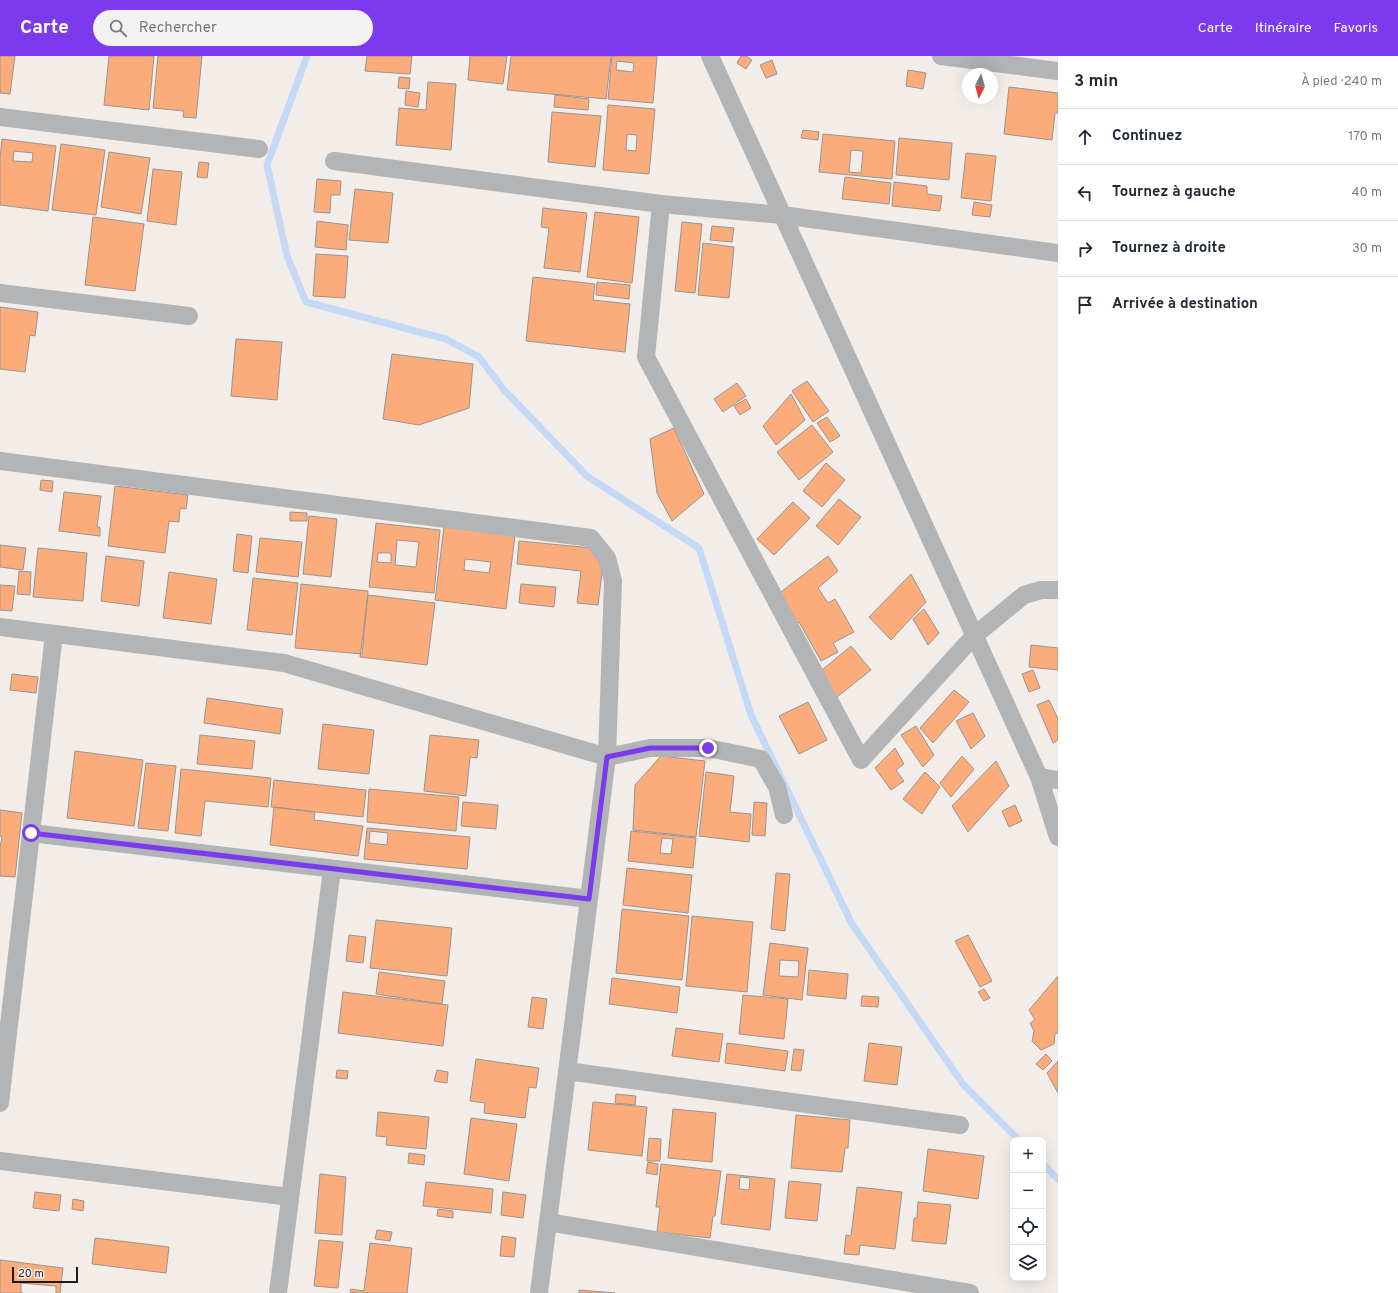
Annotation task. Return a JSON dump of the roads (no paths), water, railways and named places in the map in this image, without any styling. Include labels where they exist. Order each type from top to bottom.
[{"type":"street","points":[[710,56],[1039,777],[1058,837]]},
{"type":"street","points":[[941,56],[1058,71]]},
{"type":"street","points":[[0,117],[259,149]]},
{"type":"street","points":[[334,161],[661,204],[782,215],[1058,253]]},
{"type":"street","points":[[661,204],[646,357],[861,760],[974,636],[1024,595],[1041,590],[1058,590]]},
{"type":"street","points":[[0,293],[189,316]]},
{"type":"street","points":[[0,461],[591,538],[607,558],[613,581],[607,757],[539,1293]]},
{"type":"street","points":[[0,627],[284,662],[607,757],[650,748],[708,748],[761,759],[777,787],[784,815]]},
{"type":"street","points":[[0,1103],[54,634]]},
{"type":"street","points":[[1039,777],[1058,780]]},
{"type":"street","points":[[31,833],[589,899]]},
{"type":"street","points":[[278,1293],[332,868]]},
{"type":"street","points":[[567,1071],[960,1125]]},
{"type":"street","points":[[0,1161],[290,1197]]},
{"type":"street","points":[[548,1222],[966,1291],[970,1293]]},
{"type":"waterway","points":[[307,56],[267,165],[287,256],[306,302],[446,339],[479,357],[504,390],[588,477],[699,548],[751,715],[852,924],[963,1084],[1016,1137]]},
{"type":"waterway","points":[[1046,1167],[1058,1179]]}]
